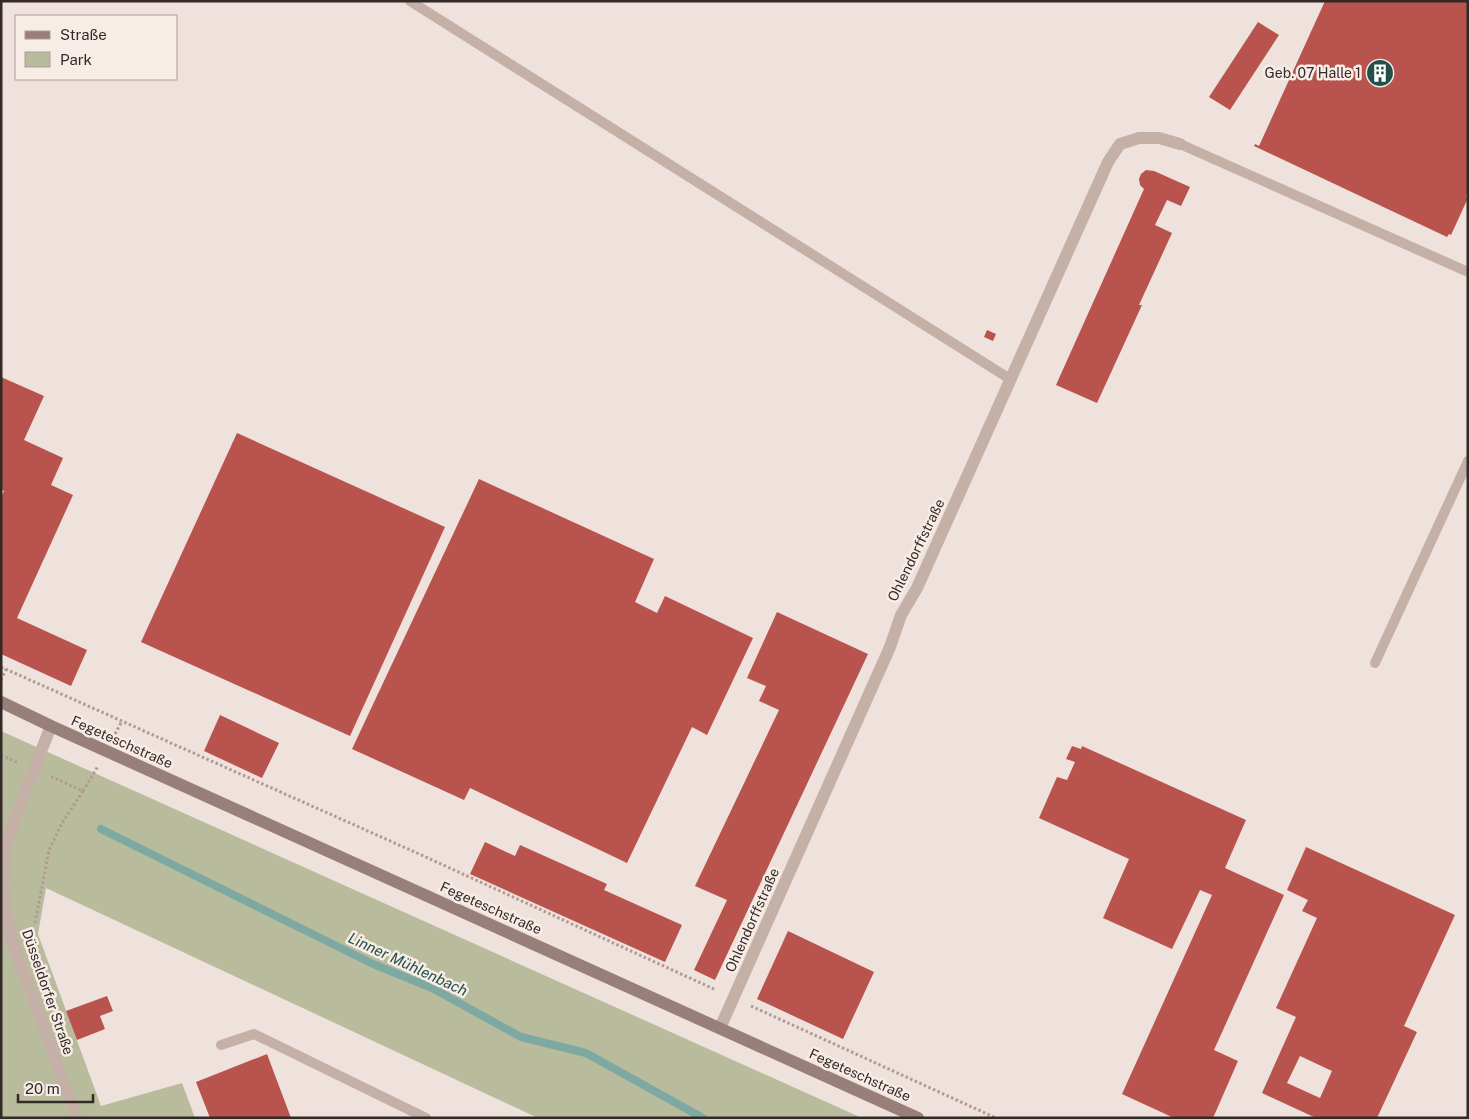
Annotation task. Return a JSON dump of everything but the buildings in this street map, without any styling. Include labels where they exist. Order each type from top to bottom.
[{"type":"main road","points":[[1,702],[51,726]]},
{"type":"main road","name":"Fegeteschstraße","points":[[51,726],[918,1118]]},
{"type":"street","name":"Ohlendorffstraße","points":[[720,1028],[890,648],[901,615],[917,588],[1108,162],[1120,144],[1139,138],[1159,138],[1180,144]]},
{"type":"street","name":"Düsseldorfer Straße","points":[[51,726],[6,845],[3,885],[11,938],[77,1118]]},
{"type":"lane","points":[[410,1],[1010,379]]},
{"type":"lane","points":[[1180,144],[1468,272]]},
{"type":"lane","points":[[1375,663],[1468,461]]},
{"type":"lane","points":[[221,1044],[254,1034],[426,1118]]},
{"type":"path","points":[[1,667],[417,852],[996,1118]]},
{"type":"path","points":[[1,680],[6,669]]},
{"type":"path","points":[[34,769],[83,791],[62,823],[49,850],[35,922]]},
{"type":"green space","points":[[1,731],[862,1118],[538,1118],[46,888],[38,934],[101,1106],[182,1083],[195,1118],[1,1118]]},
{"type":"waterway","name":"Linner Mühlenbach","points":[[101,829],[373,964],[432,988],[521,1037],[586,1053],[703,1118]]},
{"type":"place","name":"Geb. 07 Halle 1","points":[[1380,73]]}]
